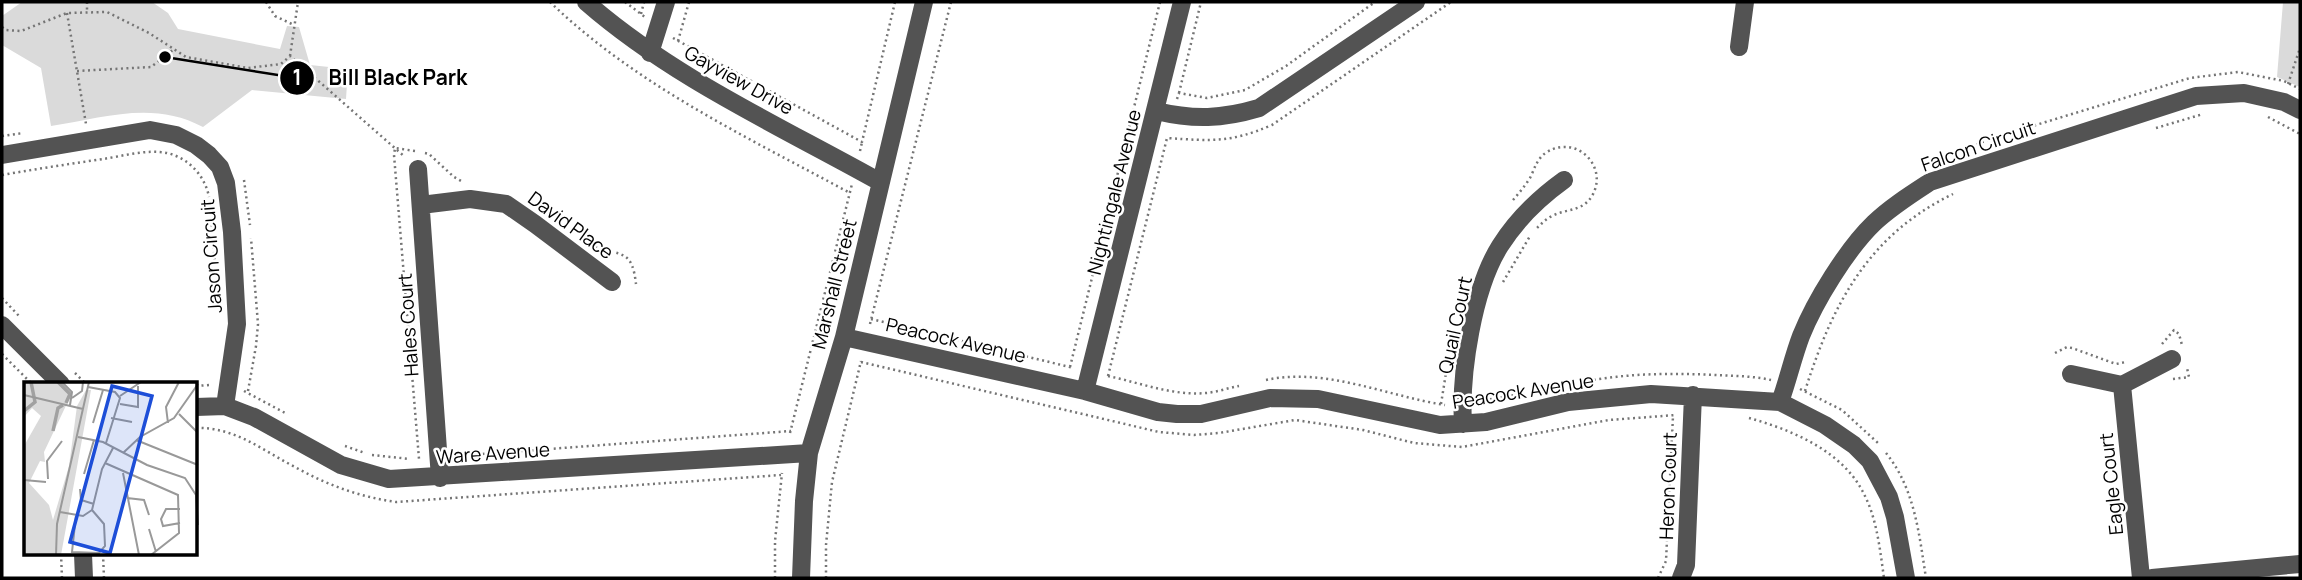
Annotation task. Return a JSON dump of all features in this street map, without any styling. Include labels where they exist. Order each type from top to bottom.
[{"type":"street","name":"Gayview Drive","points":[[586,2],[649,53],[880,182]]},
{"type":"street","points":[[649,53],[666,2]]},
{"type":"street","name":"Marshall Street","points":[[801,578],[809,453],[844,337],[924,2]]},
{"type":"street","name":"Nightingale Avenue","points":[[1085,391],[1164,113],[1182,2]]},
{"type":"street","points":[[1164,113],[1207,119],[1233,116],[1259,108],[1416,2]]},
{"type":"street","points":[[1739,47],[1746,12],[1745,2]]},
{"type":"street","name":"Falcon Circuit","points":[[1780,402],[1802,334],[1848,255],[1872,225],[1900,201],[1930,182],[2196,96],[2244,93],[2284,102],[2300,110]]},
{"type":"street","name":"Jason Circuit","points":[[2,155],[87,132],[150,130],[163,132],[196,145],[220,167],[230,207],[236,311],[225,406]]},
{"type":"street","name":"Hales Court","points":[[418,169],[440,478]]},
{"type":"street","name":"Quail Court","points":[[1463,424],[1462,402],[1468,346],[1481,290],[1499,247],[1520,219],[1539,198],[1564,180]]},
{"type":"street","name":"David Place","points":[[421,205],[470,199],[506,204],[612,282]]},
{"type":"street","points":[[2,326],[59,382]]},
{"type":"street","name":"Peacock Avenue","points":[[844,337],[867,340],[1085,391],[1158,412],[1177,414],[1201,414],[1270,398],[1318,399],[1440,425],[1486,422],[1567,402],[1651,394],[1780,402],[1825,425],[1854,445],[1870,461],[1889,497],[1906,578]]},
{"type":"street","points":[[2071,374],[2122,385],[2175,355]]},
{"type":"street","name":"Eagle Court","points":[[2122,385],[2141,578]]},
{"type":"street","name":"Heron Court","points":[[1682,578],[1686,565],[1692,395]]},
{"type":"street","name":"Ware Avenue","points":[[198,407],[225,406],[254,417],[341,465],[389,480],[809,453]]},
{"type":"street","points":[[83,556],[84,578]]},
{"type":"street","points":[[2152,578],[2300,564]]},
{"type":"path","points":[[87,2],[88,11]]},
{"type":"path","points":[[266,2],[275,16],[294,25]]},
{"type":"path","points":[[2,27],[6,30],[21,31],[67,13],[107,12],[149,33],[186,57],[248,68],[281,64],[290,56],[298,2]]},
{"type":"path","points":[[550,2],[577,28],[669,95],[850,192]]},
{"type":"path","points":[[625,2],[678,41],[862,142]]},
{"type":"path","points":[[641,14],[645,2]]},
{"type":"path","points":[[678,41],[689,2]]},
{"type":"path","points":[[775,578],[775,541],[785,454],[895,2]]},
{"type":"path","points":[[826,578],[832,482],[951,2]]},
{"type":"path","points":[[1069,366],[1160,2]]},
{"type":"path","points":[[1164,113],[1179,93],[1201,2]]},
{"type":"path","points":[[1179,93],[1207,98],[1245,90],[1286,66],[1375,2]]},
{"type":"path","points":[[872,319],[1108,376],[1167,138],[1211,141],[1233,139],[1272,125],[1451,2]]},
{"type":"path","points":[[67,13],[87,132]]},
{"type":"path","points":[[2284,102],[2300,48]]},
{"type":"path","points":[[77,71],[151,67],[174,49]]},
{"type":"path","points":[[290,56],[418,169]]},
{"type":"path","points":[[2157,128],[2210,112]]},
{"type":"path","points":[[2266,116],[2300,134]]},
{"type":"path","points":[[75,125],[87,132]]},
{"type":"path","points":[[2,136],[28,132]]},
{"type":"path","points":[[395,148],[429,154],[461,182],[468,182]]},
{"type":"path","points":[[395,148],[419,459]]},
{"type":"path","points":[[2,175],[143,152],[168,153],[187,162],[204,180],[208,191],[216,277]]},
{"type":"path","points":[[241,173],[246,185],[258,324],[248,391]]},
{"type":"path","points":[[1805,391],[1828,323],[1864,264],[1909,221],[1957,192]]},
{"type":"path","points":[[593,246],[623,254],[632,262],[636,284]]},
{"type":"path","points":[[2055,353],[2067,347],[2116,364],[2133,360]]},
{"type":"path","points":[[2,354],[30,382]]},
{"type":"path","points":[[2169,379],[2189,377],[2175,355]]},
{"type":"path","points":[[198,386],[211,385],[213,376]]},
{"type":"path","points":[[229,388],[248,391],[290,416]]},
{"type":"path","points":[[1658,578],[1666,561],[1673,415]]},
{"type":"path","points":[[345,446],[371,455],[419,459],[791,431]]},
{"type":"path","points":[[61,556],[62,578]]},
{"type":"path","points":[[103,556],[104,578]]},
{"type":"shaded area","points":[[22,2],[152,2],[168,13],[178,29],[280,49],[287,26],[299,27],[310,65],[348,69],[346,99],[252,90],[203,127],[165,114],[147,113],[128,113],[51,126],[41,68],[2,45],[2,16]]},
{"type":"shaded area","points":[[2283,2],[2300,2],[2300,87],[2277,77]]},
{"type":"place","name":"Bill Black Park","points":[[165,57]]}]
